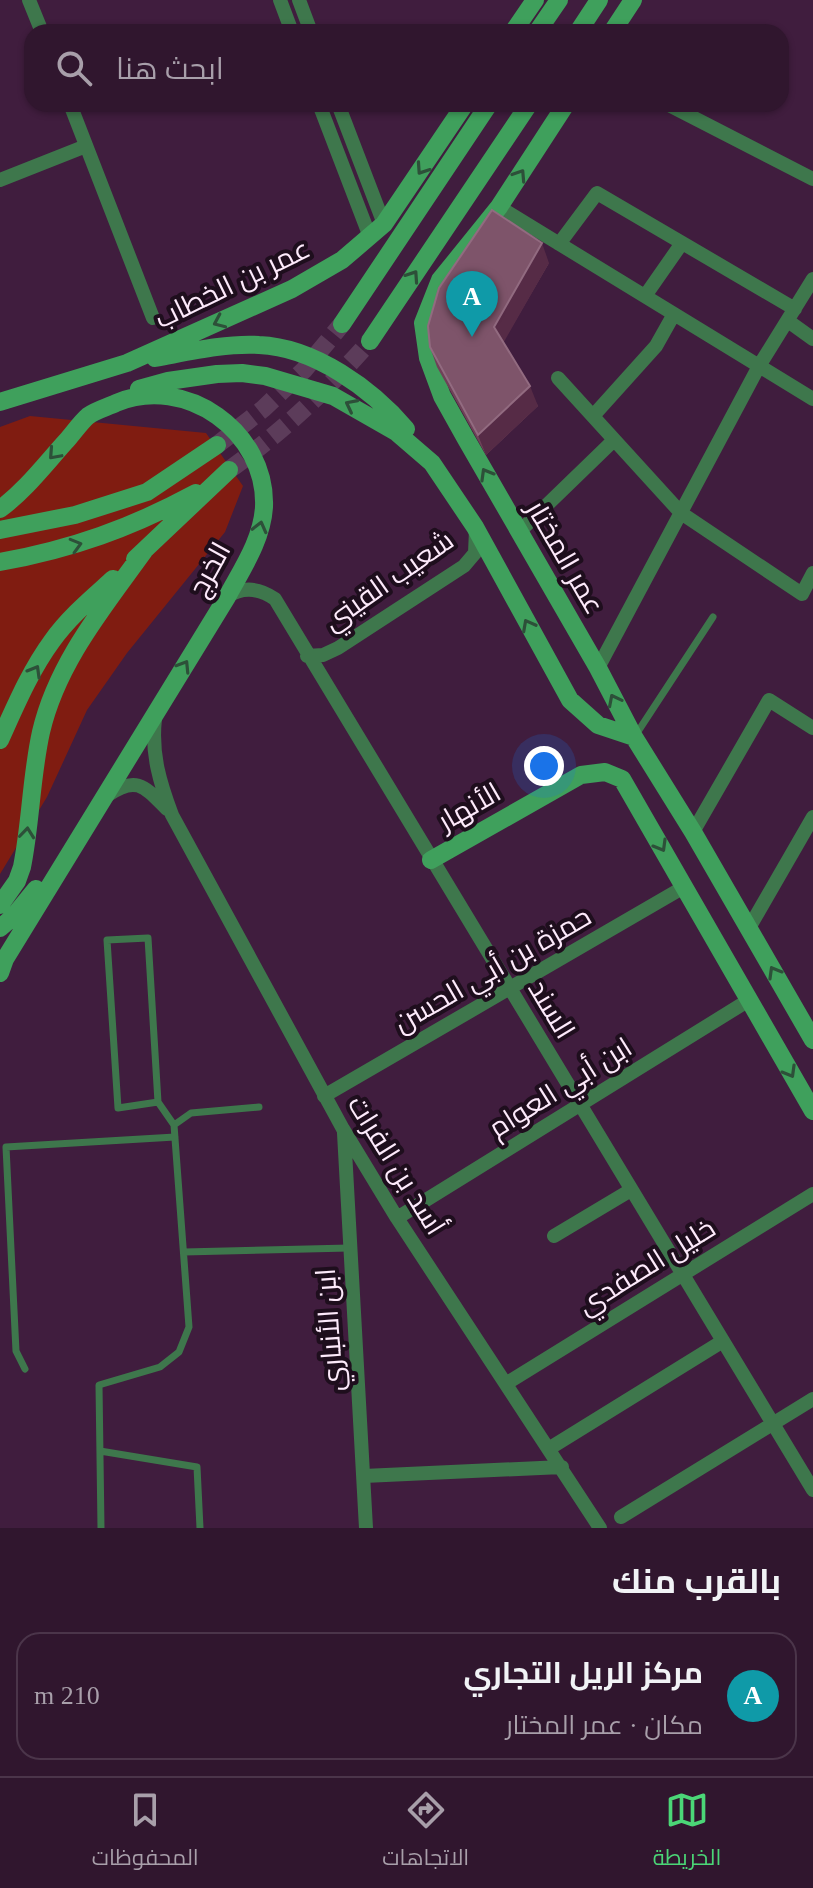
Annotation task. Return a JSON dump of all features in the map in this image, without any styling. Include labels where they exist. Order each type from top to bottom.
[{"type":"street","points":[[29,0],[39,24]]},
{"type":"street","points":[[280,0],[289,24]]},
{"type":"street","points":[[299,0],[308,24]]},
{"type":"street","points":[[518,24],[535,0]]},
{"type":"street","points":[[542,24],[559,0]]},
{"type":"street","points":[[583,24],[599,0]]},
{"type":"street","points":[[617,24],[633,0]]},
{"type":"street","points":[[73,112],[153,318]]},
{"type":"street","points":[[322,112],[370,237]]},
{"type":"street","points":[[341,112],[384,224]]},
{"type":"street","name":"عمر بن الخطاب","points":[[0,402],[127,363],[292,289],[342,260],[384,224],[460,112]]},
{"type":"street","points":[[342,324],[484,112]]},
{"type":"street","points":[[370,341],[524,112]]},
{"type":"street","name":"عمر المختار","points":[[561,112],[499,207],[440,280],[423,323],[428,358],[442,396],[598,668],[634,737],[693,832],[813,1040]]},
{"type":"street","points":[[683,112],[813,179]]},
{"type":"street","points":[[0,180],[86,146]]},
{"type":"street","points":[[559,244],[597,193],[682,243],[791,315],[813,339]]},
{"type":"street","points":[[499,207],[813,399]]},
{"type":"street","points":[[645,296],[682,243]]},
{"type":"street","points":[[598,668],[759,366],[813,279]]},
{"type":"street","points":[[593,416],[656,346],[674,314]]},
{"type":"street","points":[[127,363],[245,345],[289,350],[330,368],[367,392],[402,425],[475,527],[570,700],[598,725],[634,737]]},
{"type":"street","points":[[89,416],[119,396],[168,381],[217,374],[265,376],[311,388],[355,406],[396,432],[432,463]]},
{"type":"street","points":[[558,378],[681,513],[802,594],[813,573]]},
{"type":"street","name":"الخرج","points":[[0,509],[17,497],[89,416],[130,398],[155,395],[180,398],[215,413],[243,441],[258,471],[264,508],[254,546],[227,597],[5,959],[0,973]]},
{"type":"street","points":[[519,532],[614,440]]},
{"type":"street","points":[[0,530],[75,515],[147,492],[217,445]]},
{"type":"street","name":"الخرج","points":[[0,562],[99,539],[200,491],[229,470],[81,608],[52,641],[0,740]]},
{"type":"street","name":"شعيب القيني","points":[[307,656],[323,655],[338,648],[464,566],[477,547],[475,527]]},
{"type":"street","name":"الخرج","points":[[0,905],[17,881],[22,867],[34,770],[53,694],[69,659],[89,627],[144,551]]},
{"type":"street","name":"السند","points":[[227,597],[245,589],[268,594],[275,599],[813,1490]]},
{"type":"street","points":[[693,832],[769,700],[813,728]]},
{"type":"street","name":"أسد بن الفرات","points":[[156,711],[153,734],[157,775],[172,815],[324,1096],[397,1218],[600,1528]]},
{"type":"street","name":"الأنهار","points":[[431,860],[581,775],[605,772],[622,779],[684,887]]},
{"type":"street","name":"أسد بن الفرات","points":[[103,799],[120,787],[140,785],[148,789],[172,815]]},
{"type":"street","points":[[749,928],[813,817]]},
{"type":"street","points":[[0,928],[75,845]]},
{"type":"street","points":[[684,887],[813,1111]]},
{"type":"street","name":"حمزة بن أبي الحسن","points":[[324,1096],[684,887]]},
{"type":"street","name":"ابن أبي العوام","points":[[397,1218],[749,1000]]},
{"type":"street","name":"ابن الأنباري","points":[[343,1129],[366,1528]]},
{"type":"street","points":[[554,1236],[631,1190]]},
{"type":"street","name":"خليل الصفدي","points":[[507,1383],[813,1194]]},
{"type":"street","points":[[550,1448],[723,1341]]},
{"type":"street","points":[[621,1517],[813,1399]]},
{"type":"street","points":[[364,1476],[562,1467]]},
{"type":"lane","points":[[634,737],[713,617]]},
{"type":"lane","points":[[101,1528],[99,1385],[160,1367],[179,1352],[189,1327],[174,1125],[158,1102],[148,938],[107,940],[118,1108],[158,1102]]},
{"type":"lane","points":[[174,1125],[191,1113],[259,1107]]},
{"type":"lane","points":[[25,1369],[16,1351],[6,1147],[175,1137]]},
{"type":"lane","points":[[184,1252],[350,1248]]},
{"type":"lane","points":[[100,1451],[197,1467],[200,1528]]},
{"type":"shaded area","points":[[30,416],[206,433],[243,486],[225,532],[127,653],[87,710],[47,797],[0,874],[0,427]]},
{"type":"building","points":[[492,210],[542,243],[494,327],[530,386],[478,435],[430,347],[428,326],[439,288]]},
{"type":"tunnel","points":[[217,445],[263,409],[304,370],[342,324]]},
{"type":"tunnel","points":[[229,470],[303,410],[370,341]]},
{"type":"place","name":"مركز الريل التجاري","points":[[472,337]]}]
